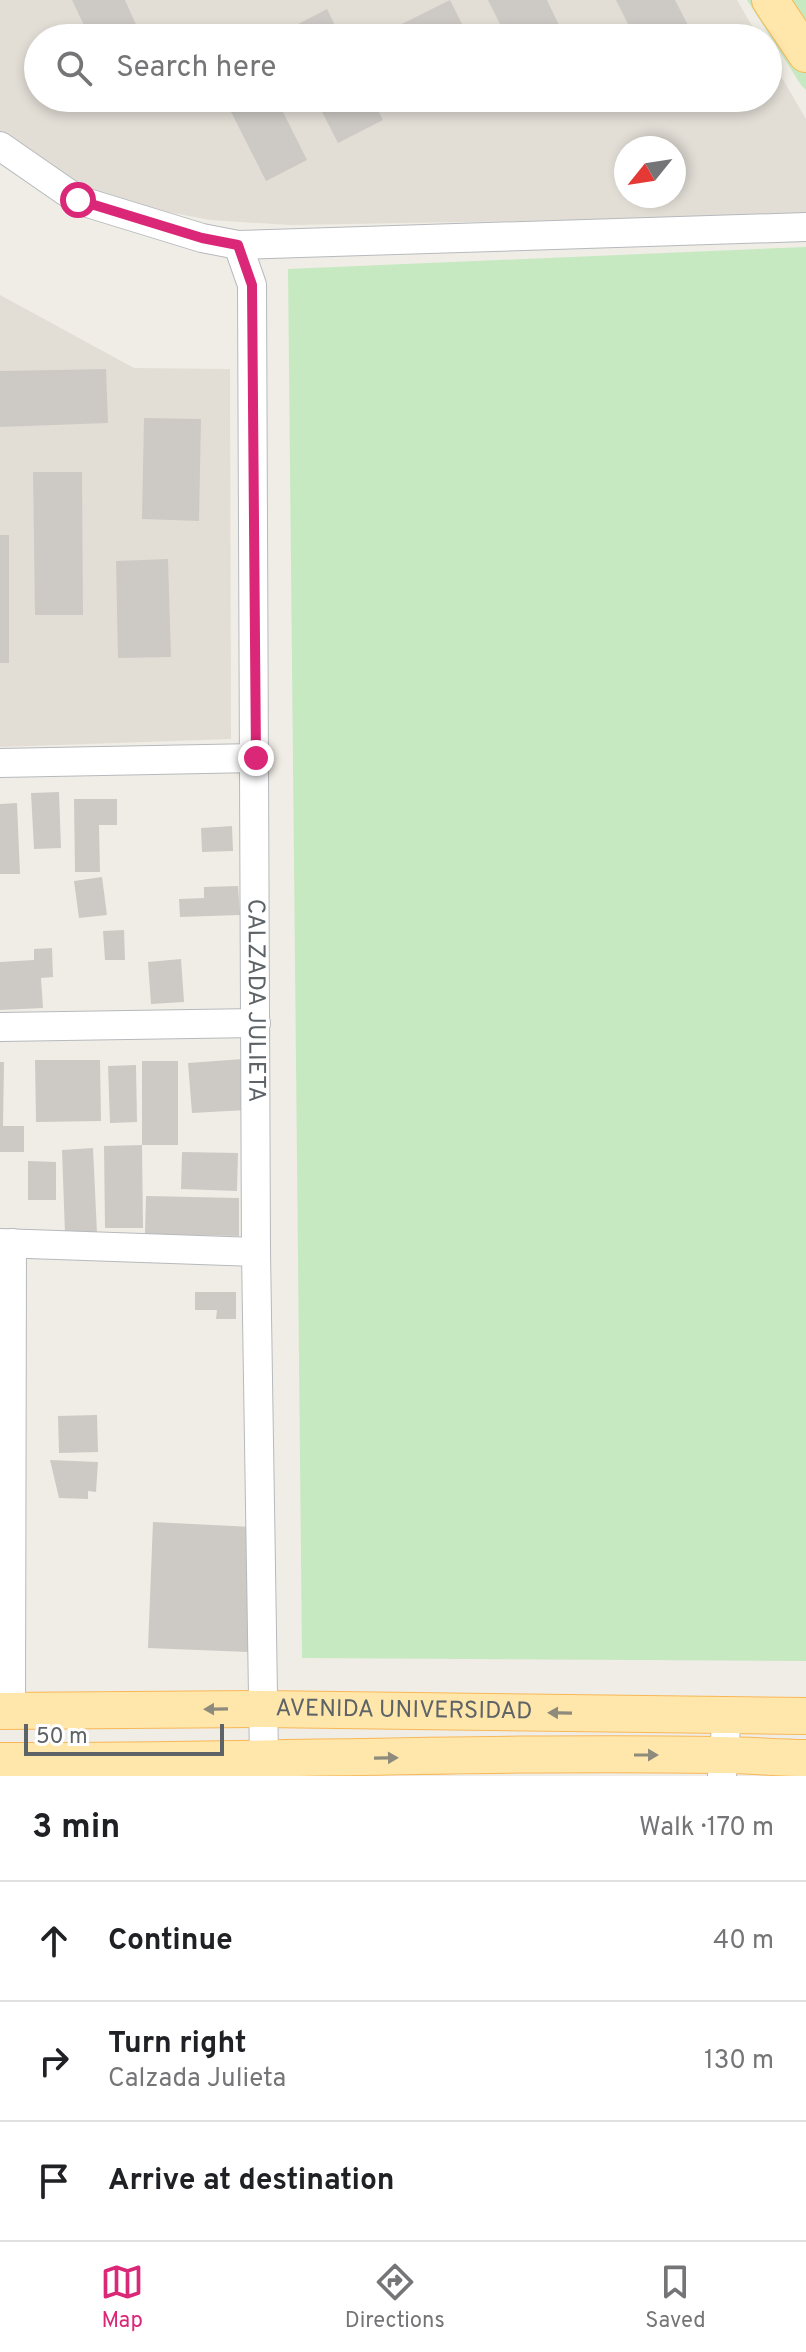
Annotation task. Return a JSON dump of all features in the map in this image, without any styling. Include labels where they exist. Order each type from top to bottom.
[{"type":"main road","points":[[770,0],[806,54]]},
{"type":"main road","name":"AVENIDA UNIVERSIDAD","points":[[5,1712],[262,1709],[806,1716]]},
{"type":"main road","name":"AVENIDA UNIVERSIDAD","points":[[0,1761],[137,1769],[264,1759],[345,1767],[759,1767],[806,1758]]},
{"type":"street","points":[[0,146],[78,200],[202,238],[238,245],[806,227]]},
{"type":"street","name":"CALZADA JULIETA","points":[[238,245],[252,285],[256,1252],[264,1759]]},
{"type":"street","points":[[0,763],[256,758]]},
{"type":"street","points":[[0,1027],[256,1023]]},
{"type":"street","points":[[5,1712],[6,1243],[256,1252]]},
{"type":"street","points":[[723,1765],[744,1715]]},
{"type":"street","points":[[744,1715],[759,1767]]},
{"type":"shaded area","points":[[0,0],[737,0],[751,24],[24,24],[24,112],[782,112],[782,78],[806,119],[806,216],[290,225],[210,220],[94,198],[0,141]]},
{"type":"shaded area","points":[[0,295],[134,368],[230,369],[231,739],[0,747]]},
{"type":"green space","points":[[747,0],[806,0],[806,90],[782,55],[782,24],[762,24]]},
{"type":"green space","points":[[806,247],[806,1661],[302,1658],[288,269]]},
{"type":"building","points":[[72,0],[125,0],[136,24],[83,24]]},
{"type":"building","points":[[450,0],[462,24],[402,24]]},
{"type":"building","points":[[488,0],[547,0],[558,24],[500,24]]},
{"type":"building","points":[[616,0],[675,0],[687,24],[628,24]]},
{"type":"building","points":[[327,9],[334,24],[298,24]]},
{"type":"building","points":[[231,112],[283,112],[307,160],[266,181]]},
{"type":"building","points":[[322,112],[379,112],[383,120],[338,143]]},
{"type":"building","points":[[106,369],[108,423],[0,427],[0,371]]},
{"type":"building","points":[[144,418],[201,419],[199,521],[142,519]]},
{"type":"building","points":[[33,472],[82,472],[83,615],[35,615]]},
{"type":"building","points":[[0,535],[9,535],[9,663],[0,663]]},
{"type":"building","points":[[168,559],[171,657],[118,658],[116,561]]},
{"type":"building","points":[[59,792],[61,848],[34,849],[31,793]]},
{"type":"building","points":[[74,799],[117,799],[117,825],[99,825],[100,872],[75,872]]},
{"type":"building","points":[[17,803],[20,874],[0,874],[0,804]]},
{"type":"building","points":[[232,826],[233,851],[202,852],[201,828]]},
{"type":"building","points":[[102,877],[107,915],[79,918],[74,881]]},
{"type":"building","points":[[238,886],[240,915],[180,917],[179,899],[204,898],[204,887]]},
{"type":"building","points":[[124,930],[125,960],[105,960],[103,931]]},
{"type":"building","points":[[52,948],[53,977],[41,978],[43,1008],[0,1010],[0,962],[34,960],[34,949]]},
{"type":"building","points":[[181,959],[184,1002],[151,1004],[148,962]]},
{"type":"building","points":[[243,1059],[247,1110],[192,1113],[188,1063]]},
{"type":"building","points":[[35,1060],[100,1060],[101,1121],[36,1122]]},
{"type":"building","points":[[142,1061],[178,1061],[178,1145],[142,1145]]},
{"type":"building","points":[[0,1062],[4,1062],[3,1126],[24,1126],[24,1152],[0,1152]]},
{"type":"building","points":[[136,1065],[137,1122],[110,1123],[108,1066]]},
{"type":"building","points":[[142,1145],[143,1228],[105,1228],[104,1146]]},
{"type":"building","points":[[93,1148],[97,1233],[65,1234],[62,1150]]},
{"type":"building","points":[[182,1152],[238,1153],[237,1191],[181,1189]]},
{"type":"building","points":[[28,1161],[56,1162],[56,1200],[28,1200]]},
{"type":"building","points":[[146,1196],[239,1198],[239,1236],[145,1234]]},
{"type":"building","points":[[195,1292],[236,1292],[236,1319],[216,1319],[217,1310],[195,1310]]},
{"type":"building","points":[[97,1415],[98,1452],[59,1453],[58,1416]]},
{"type":"building","points":[[50,1460],[98,1462],[96,1492],[88,1491],[88,1499],[59,1498]]},
{"type":"building","points":[[153,1522],[252,1527],[248,1652],[148,1648]]},
{"type":"route","points":[[78,200],[202,238],[238,245],[252,285],[256,758]]}]
